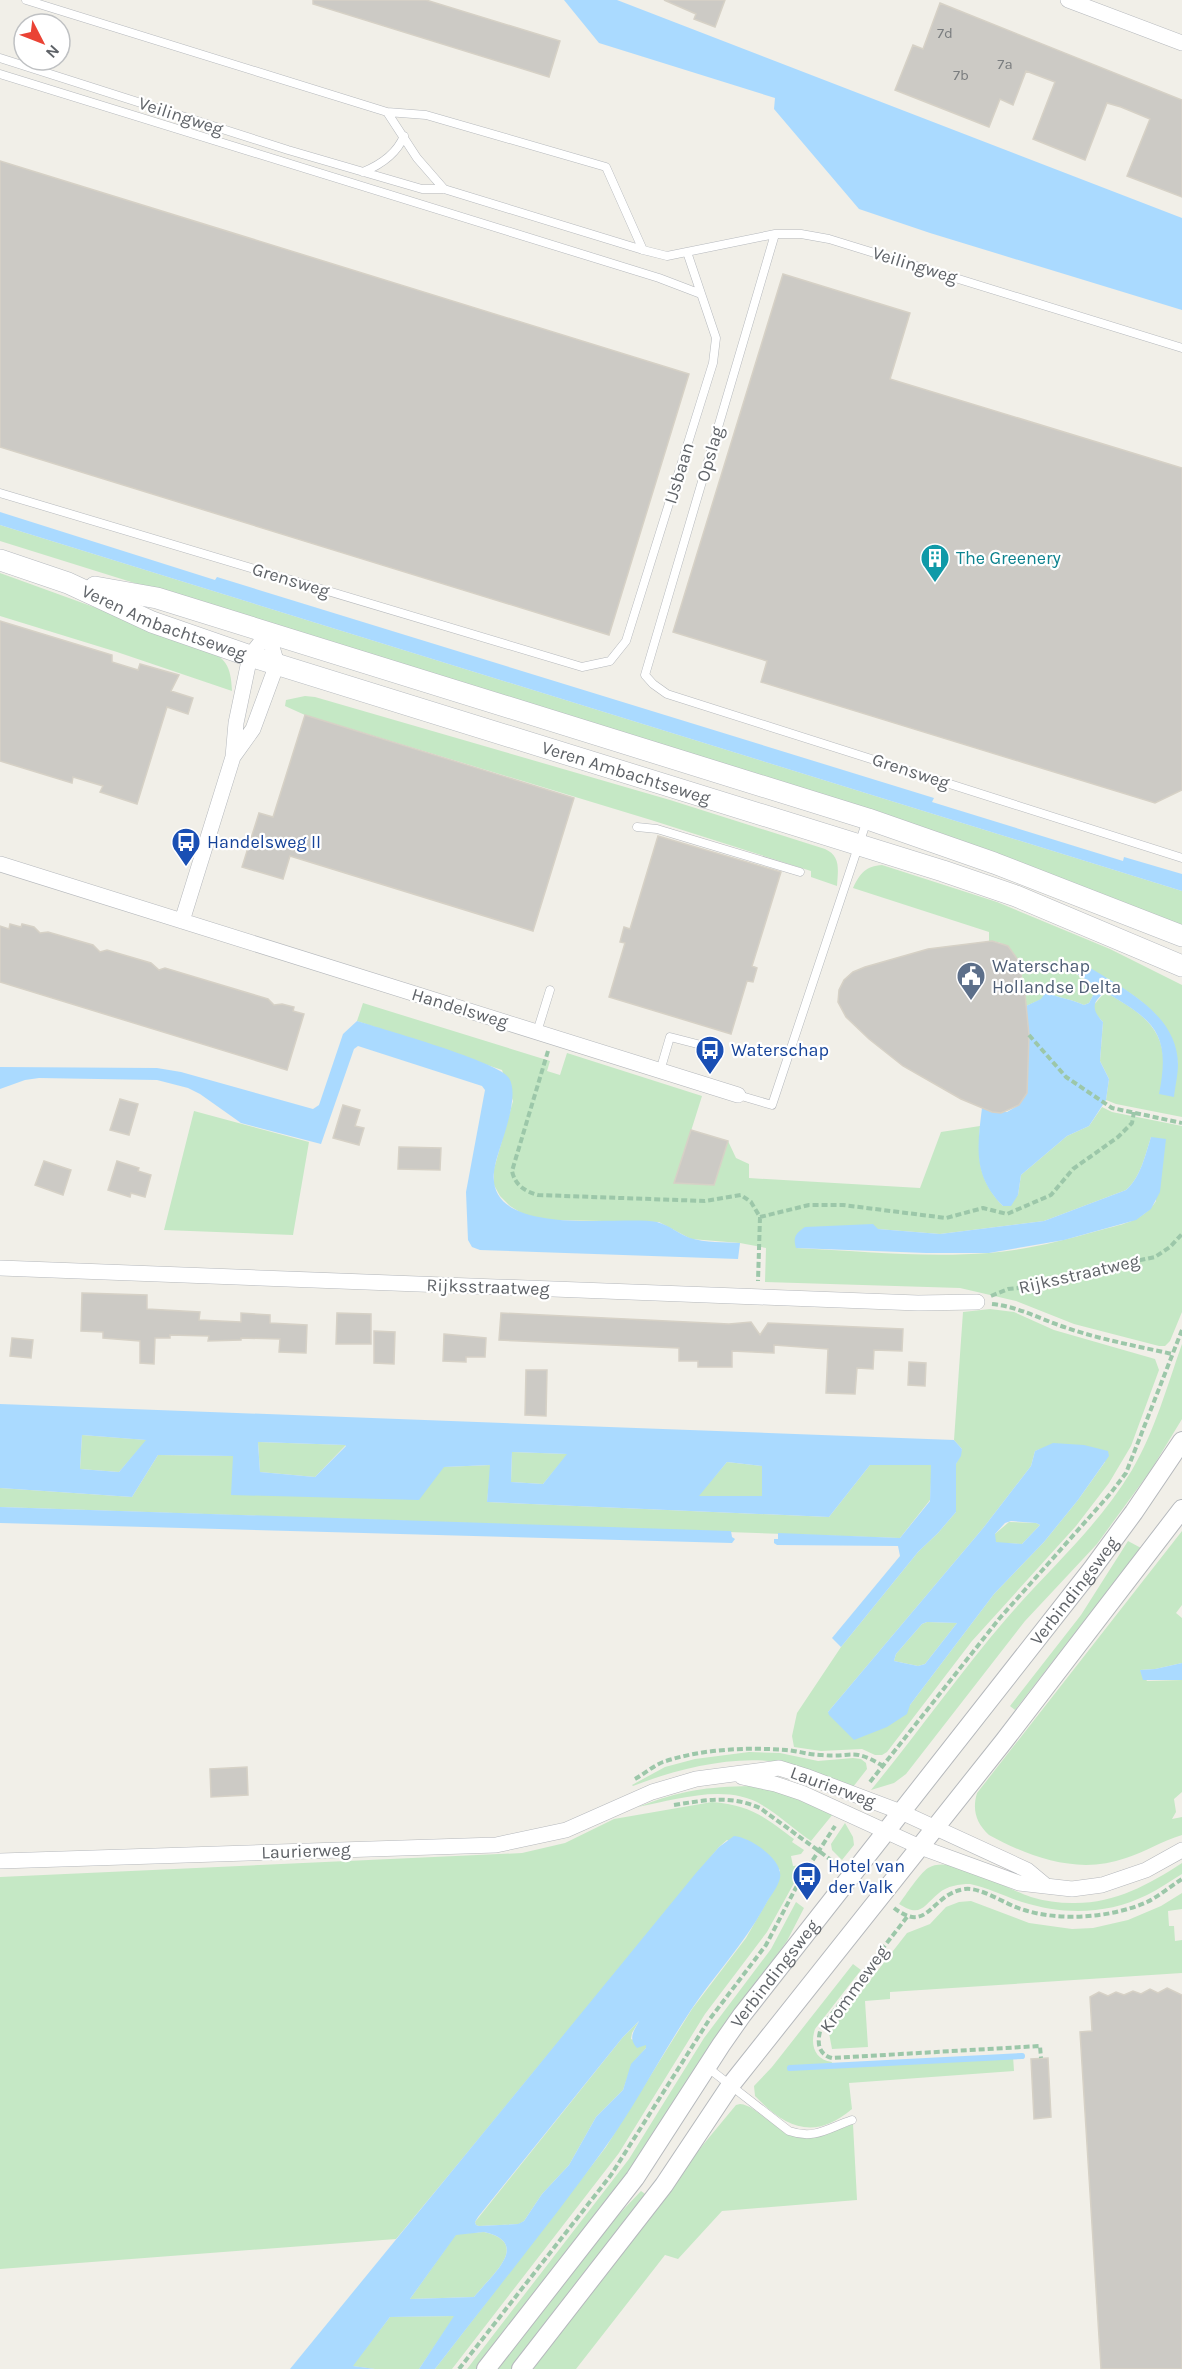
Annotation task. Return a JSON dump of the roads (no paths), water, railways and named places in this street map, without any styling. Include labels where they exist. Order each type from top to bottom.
[{"type":"main road","name":"Veren Ambachtseweg","points":[[0,560],[68,583],[152,622],[249,656],[1016,896],[1182,966]]},
{"type":"main road","name":"Veren Ambachtseweg","points":[[68,583],[157,598],[868,819],[994,863],[1182,936]]},
{"type":"street","points":[[1068,0],[1182,43]]},
{"type":"street","points":[[182,921],[233,757],[236,723],[249,656],[268,633]]},
{"type":"street","points":[[233,757],[253,729],[277,664],[268,633]]},
{"type":"street","name":"Handelsweg","points":[[0,864],[738,1095]]},
{"type":"street","name":"Rijksstraatweg","points":[[0,1268],[918,1303],[977,1302]]},
{"type":"street","name":"Verbindingsweg","points":[[486,2369],[635,2178],[742,2015],[1092,1569],[1182,1441]]},
{"type":"street","name":"Verbindingsweg","points":[[521,2369],[664,2185],[730,2086],[936,1827],[1182,1509]]},
{"type":"street","name":"Laurierweg","points":[[0,1861],[496,1845],[566,1830],[651,1792],[696,1779],[779,1768],[936,1827]]},
{"type":"street","name":"Laurierweg","points":[[727,1774],[775,1784],[802,1793],[920,1847]]},
{"type":"street","points":[[936,1827],[1027,1870],[1045,1886]]},
{"type":"street","points":[[920,1847],[1019,1883],[1072,1889],[1102,1885],[1146,1870],[1182,1850]]},
{"type":"lane","points":[[26,0],[387,112],[426,115],[606,167],[643,250]]},
{"type":"lane","name":"Veilingweg","points":[[0,58],[288,150],[422,189],[444,189],[667,256],[775,234],[801,234],[828,239],[1182,348]]},
{"type":"lane","points":[[0,74],[659,278],[701,294]]},
{"type":"lane","points":[[387,112],[417,158],[444,189]]},
{"type":"lane","points":[[363,172],[374,167],[396,150],[404,136]]},
{"type":"lane","name":"Opslag","points":[[645,675],[775,234]]},
{"type":"lane","name":"IJsbaan","points":[[582,667],[610,661],[626,640],[713,363],[716,338],[687,252]]},
{"type":"lane","name":"Grensweg","points":[[0,492],[582,667]]},
{"type":"lane","name":"Grensweg","points":[[645,675],[653,684],[667,693],[1182,858]]},
{"type":"lane","points":[[738,1095],[772,1106],[868,819]]},
{"type":"lane","points":[[637,827],[657,829],[800,872]]},
{"type":"lane","points":[[537,1032],[550,990]]},
{"type":"lane","points":[[660,1071],[670,1037],[705,1046]]},
{"type":"lane","points":[[707,2067],[789,2131],[813,2135],[852,2120]]},
{"type":"water","points":[[564,0],[617,0],[1182,218],[1182,310],[859,209],[774,109],[775,98],[599,43]]},
{"type":"water","points":[[0,512],[215,580],[217,577],[934,798],[932,802],[1123,861],[1124,857],[1182,874],[1182,891],[0,525]]},
{"type":"water","points":[[1082,963],[1144,1003],[1168,1030],[1175,1046],[1178,1064],[1174,1097],[1159,1094],[1163,1057],[1155,1031],[1136,1012],[1105,992],[1095,1003],[1095,1010],[1103,1022],[1100,1061],[1109,1079],[1106,1100],[1089,1126],[1067,1136],[1021,1175],[1018,1195],[1011,1206],[1003,1206],[986,1184],[979,1161],[982,1108],[995,1112],[1007,1112],[1019,1105],[1027,1093],[1029,1035],[1026,1006],[1041,999],[1046,992],[1084,1005],[1089,1003],[1096,990],[1094,985],[1076,973]]},
{"type":"water","points":[[357,1021],[464,1055],[501,1071],[509,1078],[512,1087],[511,1109],[495,1166],[496,1190],[508,1205],[529,1215],[556,1220],[657,1222],[696,1240],[740,1243],[738,1259],[480,1250],[472,1247],[468,1240],[466,1192],[485,1090],[482,1086],[358,1046],[354,1049],[321,1144],[241,1123],[200,1094],[188,1088],[157,1080],[39,1078],[25,1080],[0,1089],[0,1067],[157,1068],[181,1072],[313,1109],[319,1105],[343,1034]]},
{"type":"water","points":[[1151,1137],[1166,1139],[1160,1192],[1151,1209],[1136,1220],[1064,1240],[989,1253],[796,1248],[796,1236],[805,1227],[873,1224],[878,1229],[940,1234],[1044,1221],[1126,1190],[1139,1172]]},
{"type":"water","points":[[0,1404],[954,1440],[962,1449],[956,1464],[956,1512],[918,1552],[841,1647],[832,1638],[900,1556],[898,1546],[777,1545],[774,1539],[778,1539],[778,1533],[900,1538],[930,1501],[931,1465],[870,1465],[829,1517],[487,1502],[490,1465],[444,1467],[419,1500],[231,1495],[233,1456],[158,1455],[132,1497],[0,1488]],"holes":[[[82,1435],[146,1440],[119,1472],[80,1469]],[[258,1442],[346,1446],[315,1477],[260,1472]],[[512,1452],[567,1454],[543,1484],[511,1482]],[[727,1462],[762,1466],[762,1496],[699,1496]]]},
{"type":"water","points":[[1053,1443],[1084,1445],[1108,1451],[1109,1456],[1044,1542],[994,1594],[910,1705],[907,1714],[887,1727],[854,1740],[828,1712],[984,1527],[1031,1466],[1035,1451]],"holes":[[[1011,1521],[1036,1523],[1040,1525],[1022,1544],[996,1542],[995,1534],[1005,1523]],[[927,1622],[957,1623],[925,1664],[918,1666],[894,1661],[896,1654],[922,1624]]]},
{"type":"water","points":[[0,1507],[731,1531],[735,1539],[732,1543],[0,1523]]},
{"type":"water","points":[[1182,1663],[1182,1680],[1143,1680],[1140,1670],[1155,1669]]},
{"type":"water","points":[[734,1836],[757,1845],[777,1864],[780,1878],[776,1888],[750,1931],[691,2010],[604,2149],[435,2369],[419,2369],[454,2316],[390,2317],[353,2366],[375,2369],[290,2369],[696,1873],[719,1847]],"holes":[[[639,2021],[632,2037],[637,2048],[646,2045],[646,2048],[631,2064],[623,2090],[596,2117],[569,2165],[542,2194],[524,2221],[518,2224],[476,2225],[478,2217],[623,2037]],[[484,2232],[498,2237],[505,2244],[507,2252],[498,2270],[474,2297],[410,2299],[456,2235]]]},
{"type":"waterway","points":[[790,2068],[1022,2056]]},
{"type":"place","name":"The Greenery","points":[[935,584]]},
{"type":"place","name":"Handelsweg II","points":[[186,868]]},
{"type":"place","name":"Waterschap Hollandse Delta","points":[[971,1002]]},
{"type":"place","name":"Waterschap","points":[[710,1076]]},
{"type":"place","name":"Hotel van der Valk","points":[[807,1902]]}]
